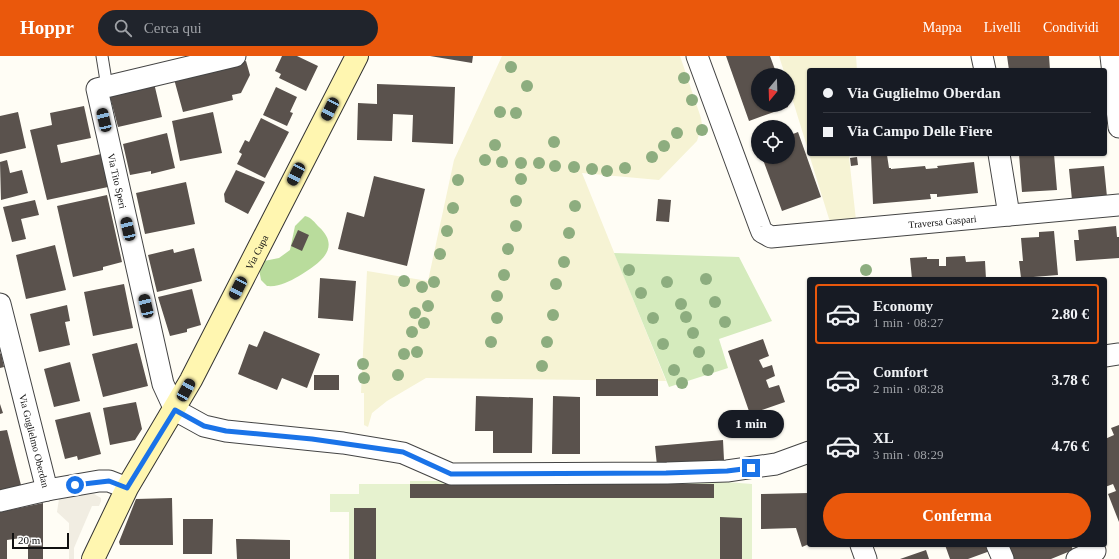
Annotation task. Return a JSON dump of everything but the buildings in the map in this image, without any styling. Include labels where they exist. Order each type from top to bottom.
[{"type":"street","points":[[107,87],[235,56]]},
{"type":"street","name":"Via Cupa","points":[[127,488],[175,410],[357,56]]},
{"type":"street","name":"Traversa Gaspari","points":[[697,56],[762,232],[770,237],[1119,205]]},
{"type":"street","points":[[982,56],[985,68]]},
{"type":"street","points":[[1111,56],[1119,127]]},
{"type":"street","name":"Via Tito Speri","points":[[107,87],[97,90],[164,384],[175,410]]},
{"type":"street","points":[[999,156],[1010,215]]},
{"type":"street","name":"Via Guglielmo Oberdan","points":[[0,304],[47,490],[109,481],[127,488]]},
{"type":"street","points":[[1107,356],[1119,354]]},
{"type":"street","points":[[175,410],[204,426],[226,431],[335,442],[403,452],[451,474],[666,473],[727,471],[776,464],[807,453]]},
{"type":"street","points":[[93,559],[127,488]]},
{"type":"street","points":[[0,501],[47,490]]},
{"type":"street","points":[[862,547],[866,559]]},
{"type":"street","points":[[998,547],[1003,559]]},
{"type":"lane","points":[[102,56],[107,87]]},
{"type":"shaded area","points":[[502,56],[680,56],[701,118],[702,125],[697,141],[659,180],[582,173],[666,381],[426,378],[387,401],[372,413],[368,427],[364,425],[364,393],[361,393],[367,271],[428,281],[454,160]]},
{"type":"shaded area","points":[[779,56],[856,56],[857,68],[807,68],[807,147],[795,108],[795,68],[783,68]]},
{"type":"shaded area","points":[[810,156],[850,156],[856,220],[830,222]]},
{"type":"shaded area","points":[[94,494],[101,498],[101,501],[99,506],[92,506],[74,548],[74,559],[69,559],[69,523],[57,512],[59,499],[62,496]]},
{"type":"green space","points":[[305,216],[313,220],[326,235],[329,242],[325,256],[313,267],[284,284],[267,286],[261,280],[259,269],[264,261],[279,258],[290,250],[295,226]]},
{"type":"green space","points":[[614,253],[739,257],[772,321],[719,339],[728,368],[669,387]]},
{"type":"green space","points":[[410,481],[714,481],[752,484],[752,559],[349,559],[349,512],[330,512],[330,494],[359,494],[359,484],[410,484]]},
{"type":"route","points":[[75,485],[109,481],[127,488],[175,410],[204,426],[226,431],[296,437],[403,452],[451,474],[666,473],[727,471],[751,468]]}]
